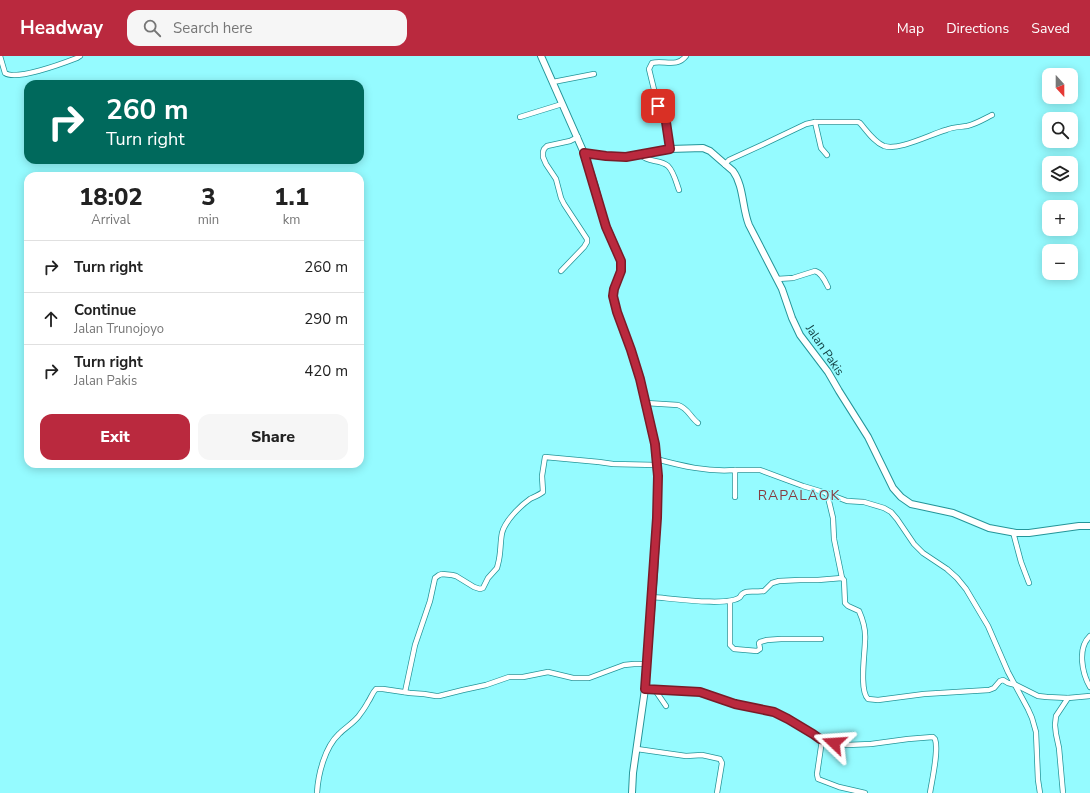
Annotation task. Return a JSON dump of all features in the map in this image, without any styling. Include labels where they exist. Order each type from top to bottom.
[{"type":"street","points":[[0,56],[5,73],[7,75],[14,76],[37,71],[80,56]]},
{"type":"street","points":[[541,56],[578,137],[606,227],[621,261],[621,271],[613,296],[617,312],[636,365],[655,444],[658,486],[657,518],[648,664],[632,793]]},
{"type":"street","points":[[670,149],[666,122],[658,106],[649,69],[652,63],[676,63],[680,62],[686,56]]},
{"type":"street","points":[[553,82],[594,74]]},
{"type":"street","points":[[520,117],[562,104]]},
{"type":"street","points":[[725,165],[729,160],[806,124],[815,122],[858,122],[879,143],[892,147],[929,137],[945,130],[968,126],[992,115]]},
{"type":"street","points":[[815,122],[821,148],[827,155]]},
{"type":"street","points":[[561,271],[584,247],[587,241],[586,236],[561,198],[556,178],[546,164],[543,157],[543,152],[547,146],[570,141],[578,137]]},
{"type":"street","name":"Jalan Pakis","points":[[584,153],[617,157],[642,155],[670,149],[707,149],[733,171],[740,189],[747,220],[782,289],[797,329],[828,372],[862,426],[890,483],[905,501],[911,504],[953,513],[989,528],[1013,532],[1029,533],[1079,526],[1090,526]]},
{"type":"street","points":[[642,155],[650,161],[660,162],[668,166],[679,190]]},
{"type":"street","points":[[777,279],[793,278],[811,271],[818,271],[828,288]]},
{"type":"street","points":[[646,403],[682,406],[686,408],[693,419],[698,422]]},
{"type":"street","points":[[405,692],[415,645],[430,601],[435,578],[442,574],[452,575],[474,587],[480,589],[483,588],[488,578],[497,568],[504,527],[520,506],[543,492],[542,476],[545,457],[622,465],[657,462],[706,470],[760,470],[848,501],[864,502],[884,508],[891,512],[897,519],[914,544],[923,554],[947,569],[957,578],[966,589],[988,626],[1008,672],[1028,709],[1036,732],[1040,793]]},
{"type":"street","points":[[734,470],[735,497]]},
{"type":"street","points":[[827,493],[833,518],[834,539],[842,578],[844,580],[844,599],[848,606],[859,611],[864,630],[866,641],[863,664],[864,688],[865,696],[868,699],[878,700],[924,694],[989,690],[994,688],[999,681],[1002,680],[1014,684],[1038,696],[1068,698],[1090,696]]},
{"type":"street","points":[[1013,532],[1021,562],[1029,583]]},
{"type":"street","points":[[652,597],[700,601],[730,601],[738,599],[744,592],[764,591],[772,583],[779,581],[842,578]]},
{"type":"street","points":[[730,601],[730,645],[734,649],[757,651],[760,648],[759,643],[767,640],[822,639]]},
{"type":"street","points":[[1090,636],[1086,641],[1082,654],[1083,670],[1090,687]]},
{"type":"street","points":[[317,793],[318,779],[322,764],[333,741],[354,721],[368,703],[374,691],[379,688],[439,696],[486,685],[509,677],[523,677],[548,672],[567,678],[583,678],[624,665],[648,664]]},
{"type":"street","points":[[645,689],[700,692],[735,704],[774,712],[822,740],[847,745],[933,737],[936,745],[930,793]]},
{"type":"street","points":[[655,690],[666,706]]},
{"type":"street","points":[[1063,793],[1059,748],[1055,725],[1056,716],[1068,698]]},
{"type":"street","points":[[822,740],[817,774],[818,779],[839,787],[865,793]]},
{"type":"street","points":[[637,749],[686,756],[702,755],[721,760],[722,764],[718,793]]},
{"type":"district","name":"RAPALAOK","points":[[799,495]]},
{"type":"route","points":[[658,106],[666,122],[670,149],[626,157],[584,153],[606,227],[620,255],[622,266],[613,296],[640,379],[655,444],[658,476],[657,518],[648,664],[645,689],[700,692],[735,704],[774,712],[780,714],[820,739],[834,743]]}]
